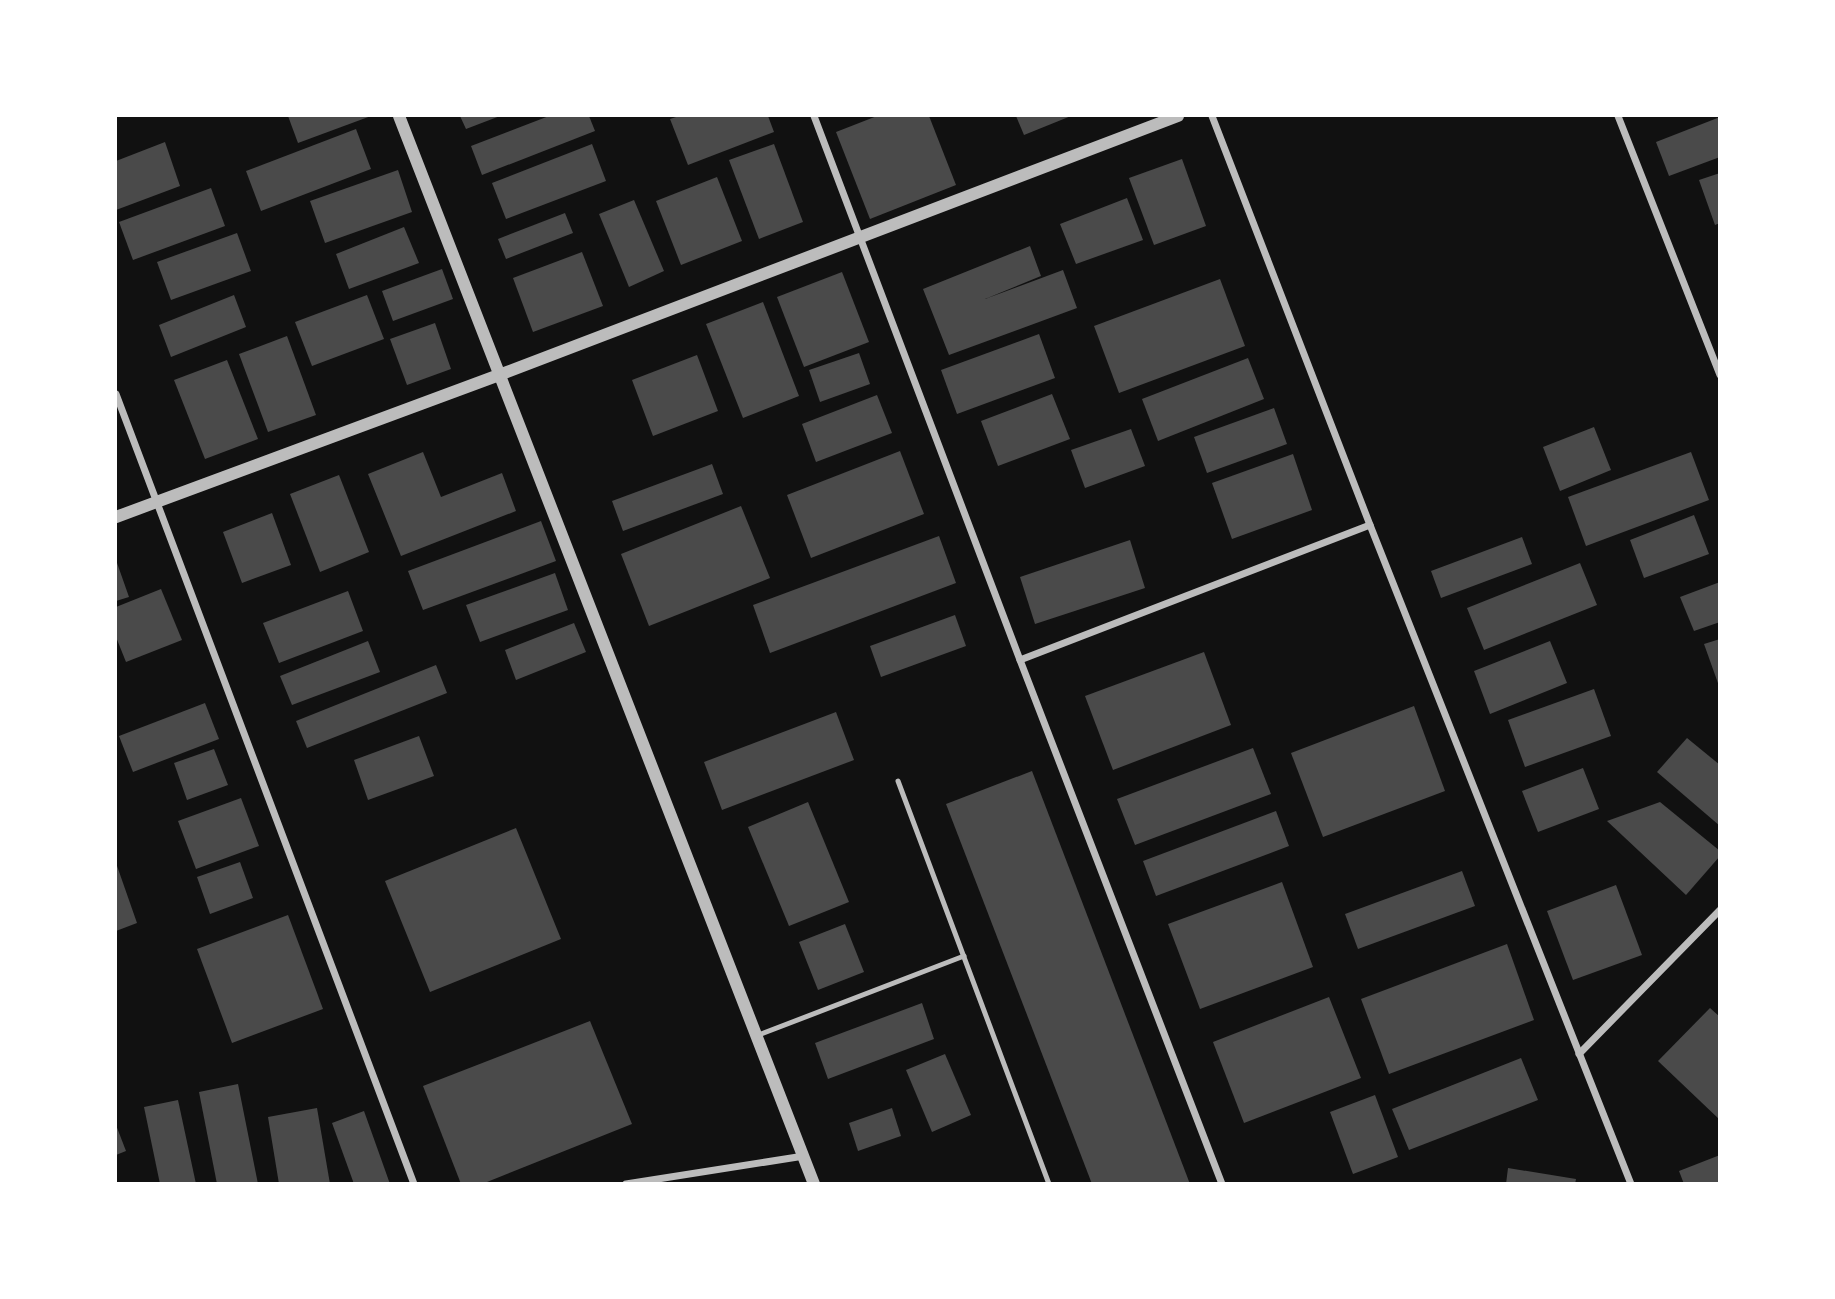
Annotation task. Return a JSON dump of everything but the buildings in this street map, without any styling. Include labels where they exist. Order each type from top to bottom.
[{"type":"street","points":[[399,116],[814,1184]]},
{"type":"street","points":[[814,116],[1222,1184]]},
{"type":"street","points":[[116,517],[499,375],[1178,116]]},
{"type":"street","points":[[1212,116],[1630,1184]]},
{"type":"street","points":[[1618,116],[1720,375]]},
{"type":"street","points":[[116,394],[414,1184]]},
{"type":"street","points":[[1020,660],[1370,525]]},
{"type":"street","points":[[1579,1054],[1720,910]]},
{"type":"street","points":[[626,1184],[804,1156]]},
{"type":"lane","points":[[898,780],[1049,1184]]},
{"type":"lane","points":[[756,1036],[964,956]]}]
